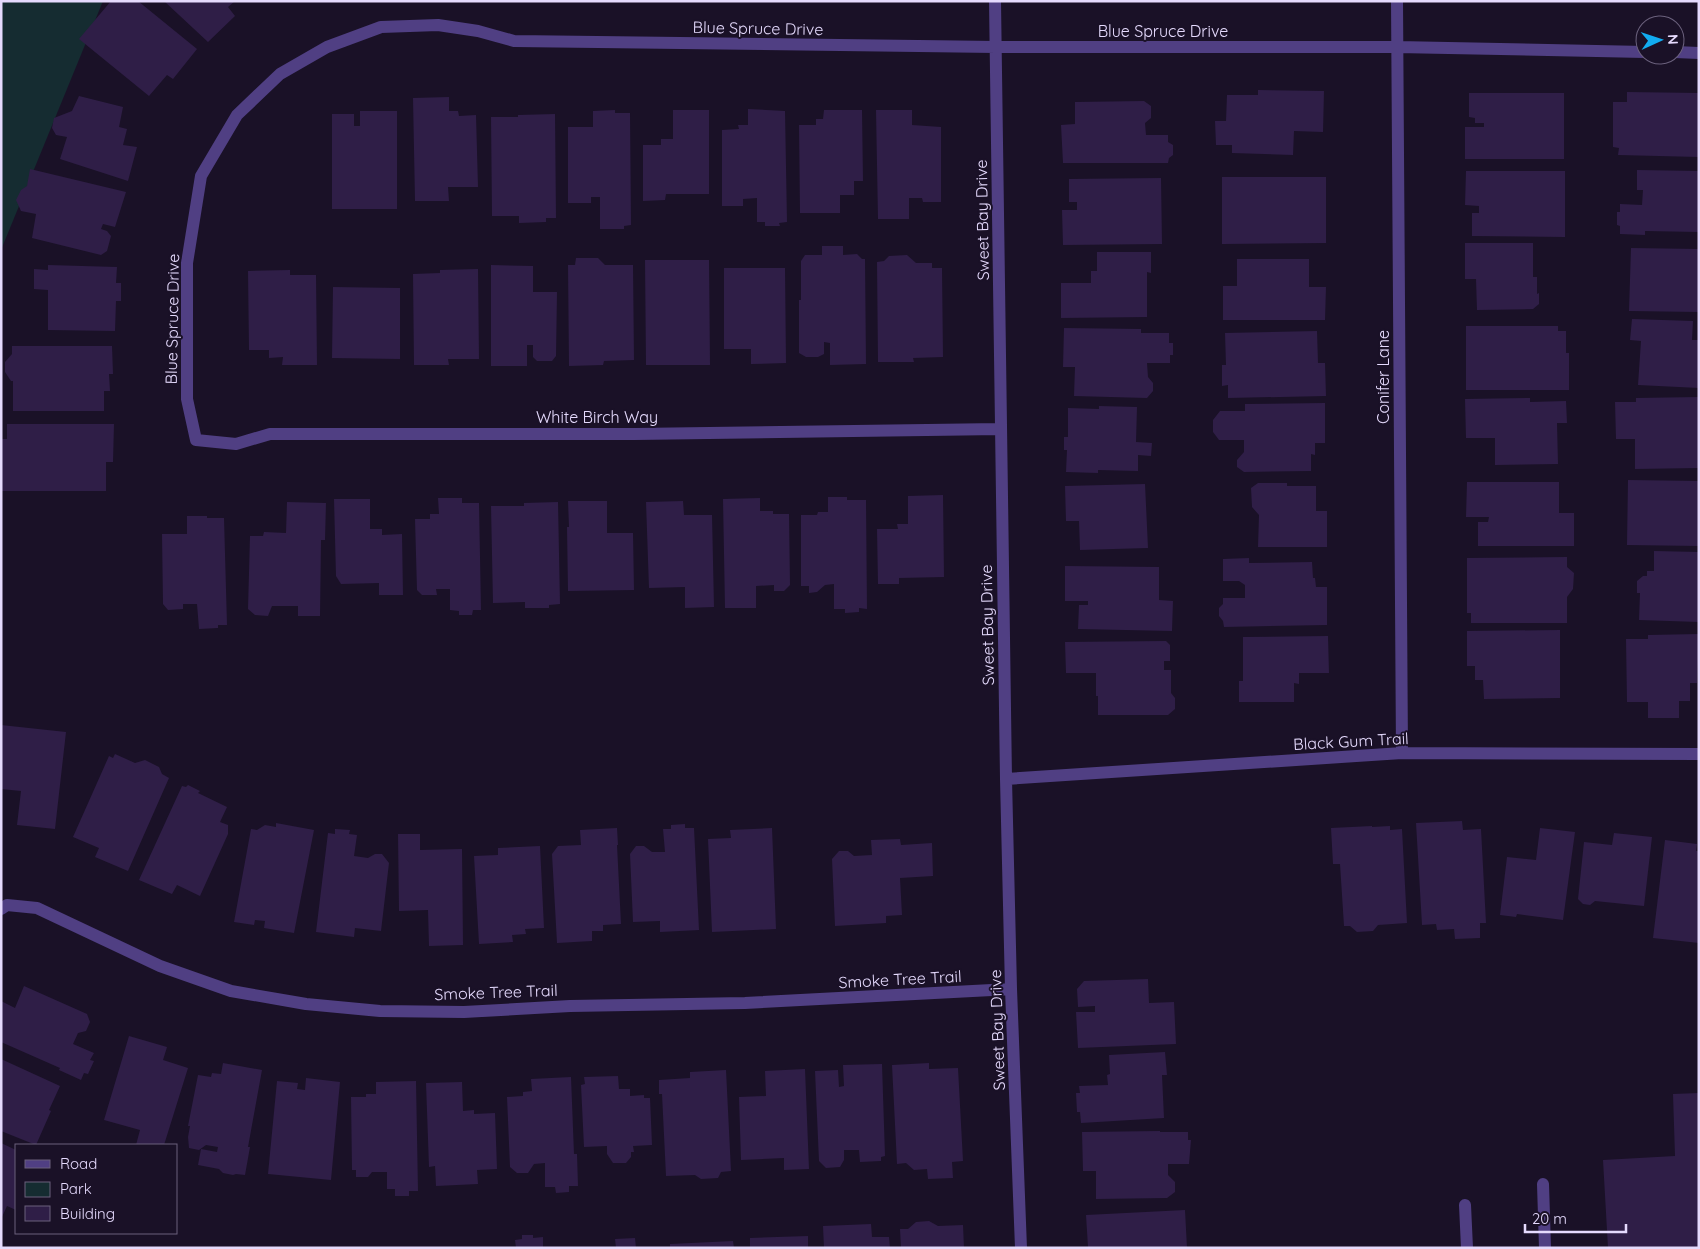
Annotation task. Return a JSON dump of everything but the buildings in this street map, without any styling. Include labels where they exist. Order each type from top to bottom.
[{"type":"street","name":"Sweet Bay Drive","points":[[995,1],[1006,779],[1011,989],[1022,1248]]},
{"type":"street","name":"Conifer Lane","points":[[1396,1],[1402,753]]},
{"type":"street","name":"Blue Spruce Drive","points":[[196,440],[187,399],[187,263],[201,176],[237,115],[280,74],[327,47],[381,27],[438,25],[478,31],[514,41],[996,47],[1397,47],[1635,52]]},
{"type":"street","points":[[1685,52],[1699,53]]},
{"type":"street","name":"White Birch Way","points":[[196,440],[236,444],[270,434],[636,434],[1000,429]]},
{"type":"street","name":"Black Gum Trail","points":[[1006,779],[1402,753],[1699,754]]},
{"type":"street","name":"Smoke Tree Trail","points":[[1,909],[8,906],[37,908],[160,966],[231,991],[306,1004],[380,1011],[464,1012],[570,1006],[745,1003],[1011,989]]},
{"type":"street","points":[[1543,1184],[1546,1248]]},
{"type":"street","points":[[1464,1205],[1467,1248]]},
{"type":"green space","points":[[1,1],[103,1],[1,250]]}]
